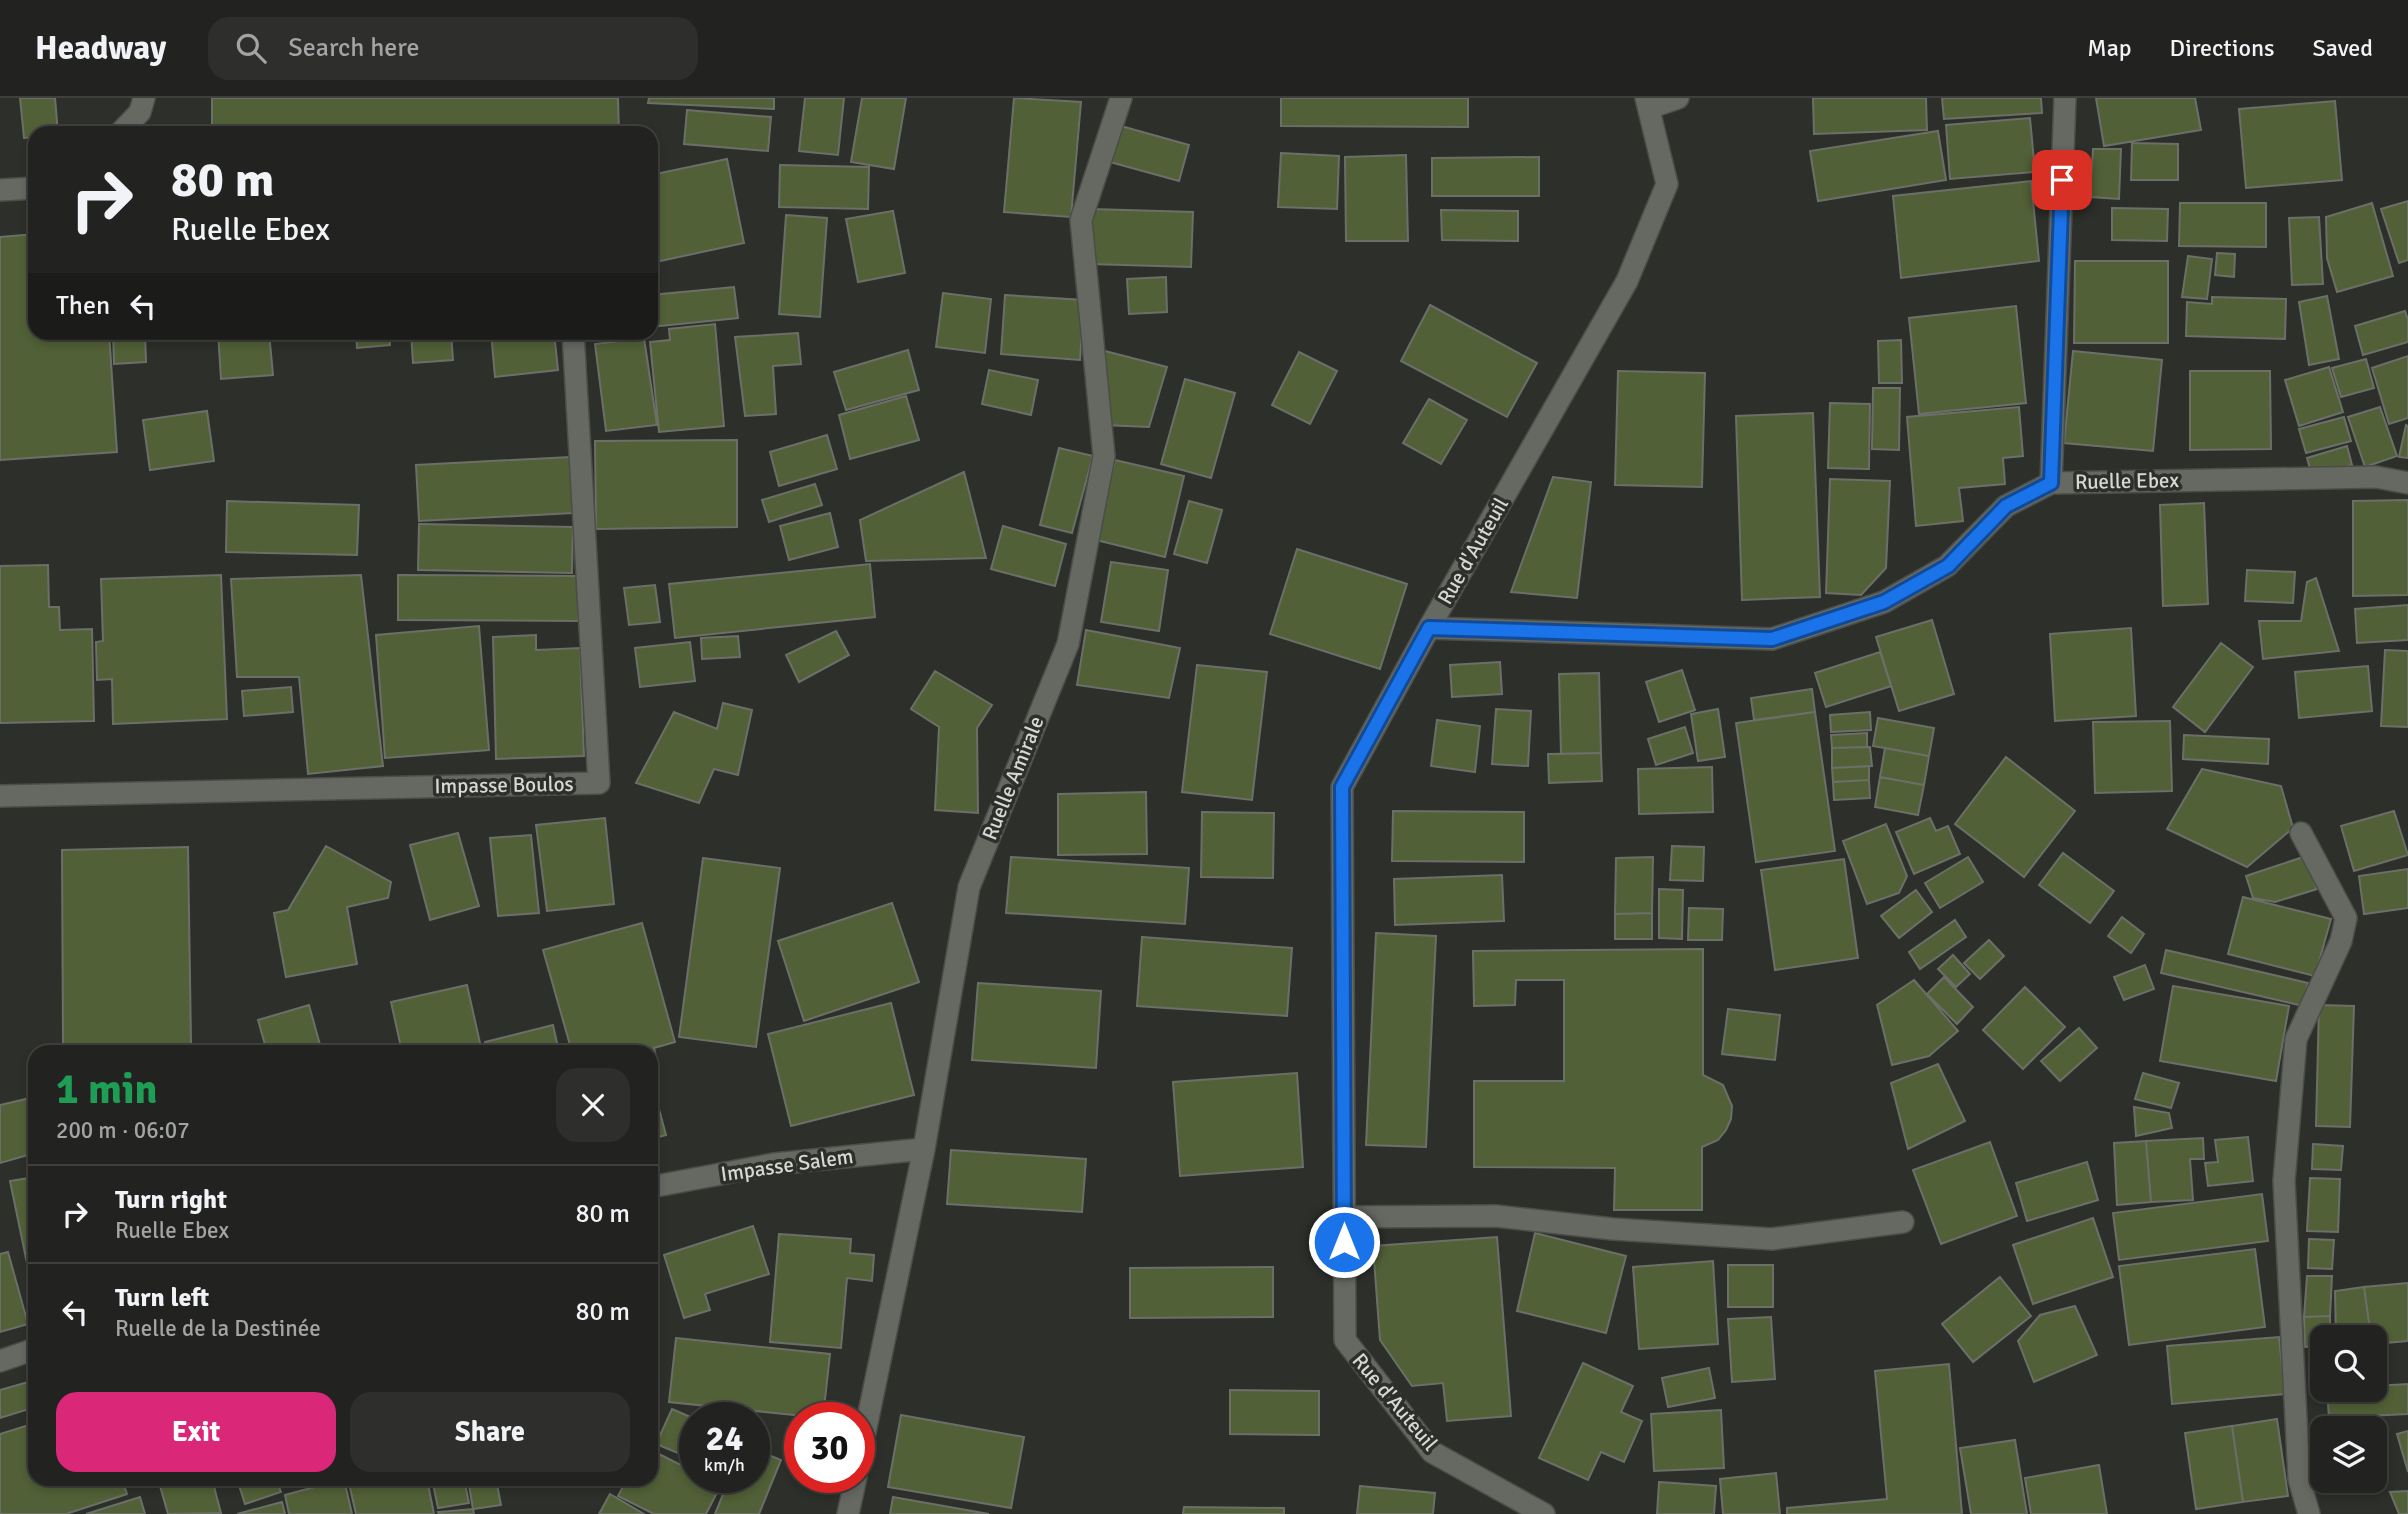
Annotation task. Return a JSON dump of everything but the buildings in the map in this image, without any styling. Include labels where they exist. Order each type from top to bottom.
[{"type":"street","points":[[127,126],[140,112],[144,98]]},
{"type":"street","name":"Ruelle Amirale","points":[[871,1402],[924,1149],[969,887],[1068,644],[1104,456],[1081,220],[1121,98]]},
{"type":"street","points":[[1647,103],[1678,98]]},
{"type":"street","points":[[2051,483],[2064,98]]},
{"type":"street","name":"Rue d'Auteuil","points":[[1544,1514],[1432,1451],[1345,1340],[1342,787],[1429,628],[1627,281],[1667,184],[1647,103]]},
{"type":"street","points":[[0,190],[28,188]]},
{"type":"street","name":"Impasse Boulos","points":[[0,796],[599,783],[573,340]]},
{"type":"street","name":"Ruelle Ebex","points":[[1429,628],[1772,639],[1884,602],[1948,566],[2006,506],[2051,483],[2376,477],[2408,483]]},
{"type":"street","points":[[2301,833],[2346,918],[2341,941],[2296,1039],[2284,1181],[2299,1479],[2309,1514]]},
{"type":"street","name":"Impasse Salem","points":[[658,1186],[774,1164],[924,1149]]},
{"type":"street","points":[[1344,1217],[1496,1216],[1613,1229],[1772,1240],[1903,1222]]},
{"type":"street","points":[[0,1361],[28,1351]]},
{"type":"street","points":[[848,1514],[853,1493]]},
{"type":"route","points":[[1344,1242],[1342,787],[1429,628],[1772,639],[1884,602],[1948,566],[2006,506],[2051,483],[2062,180]]}]
